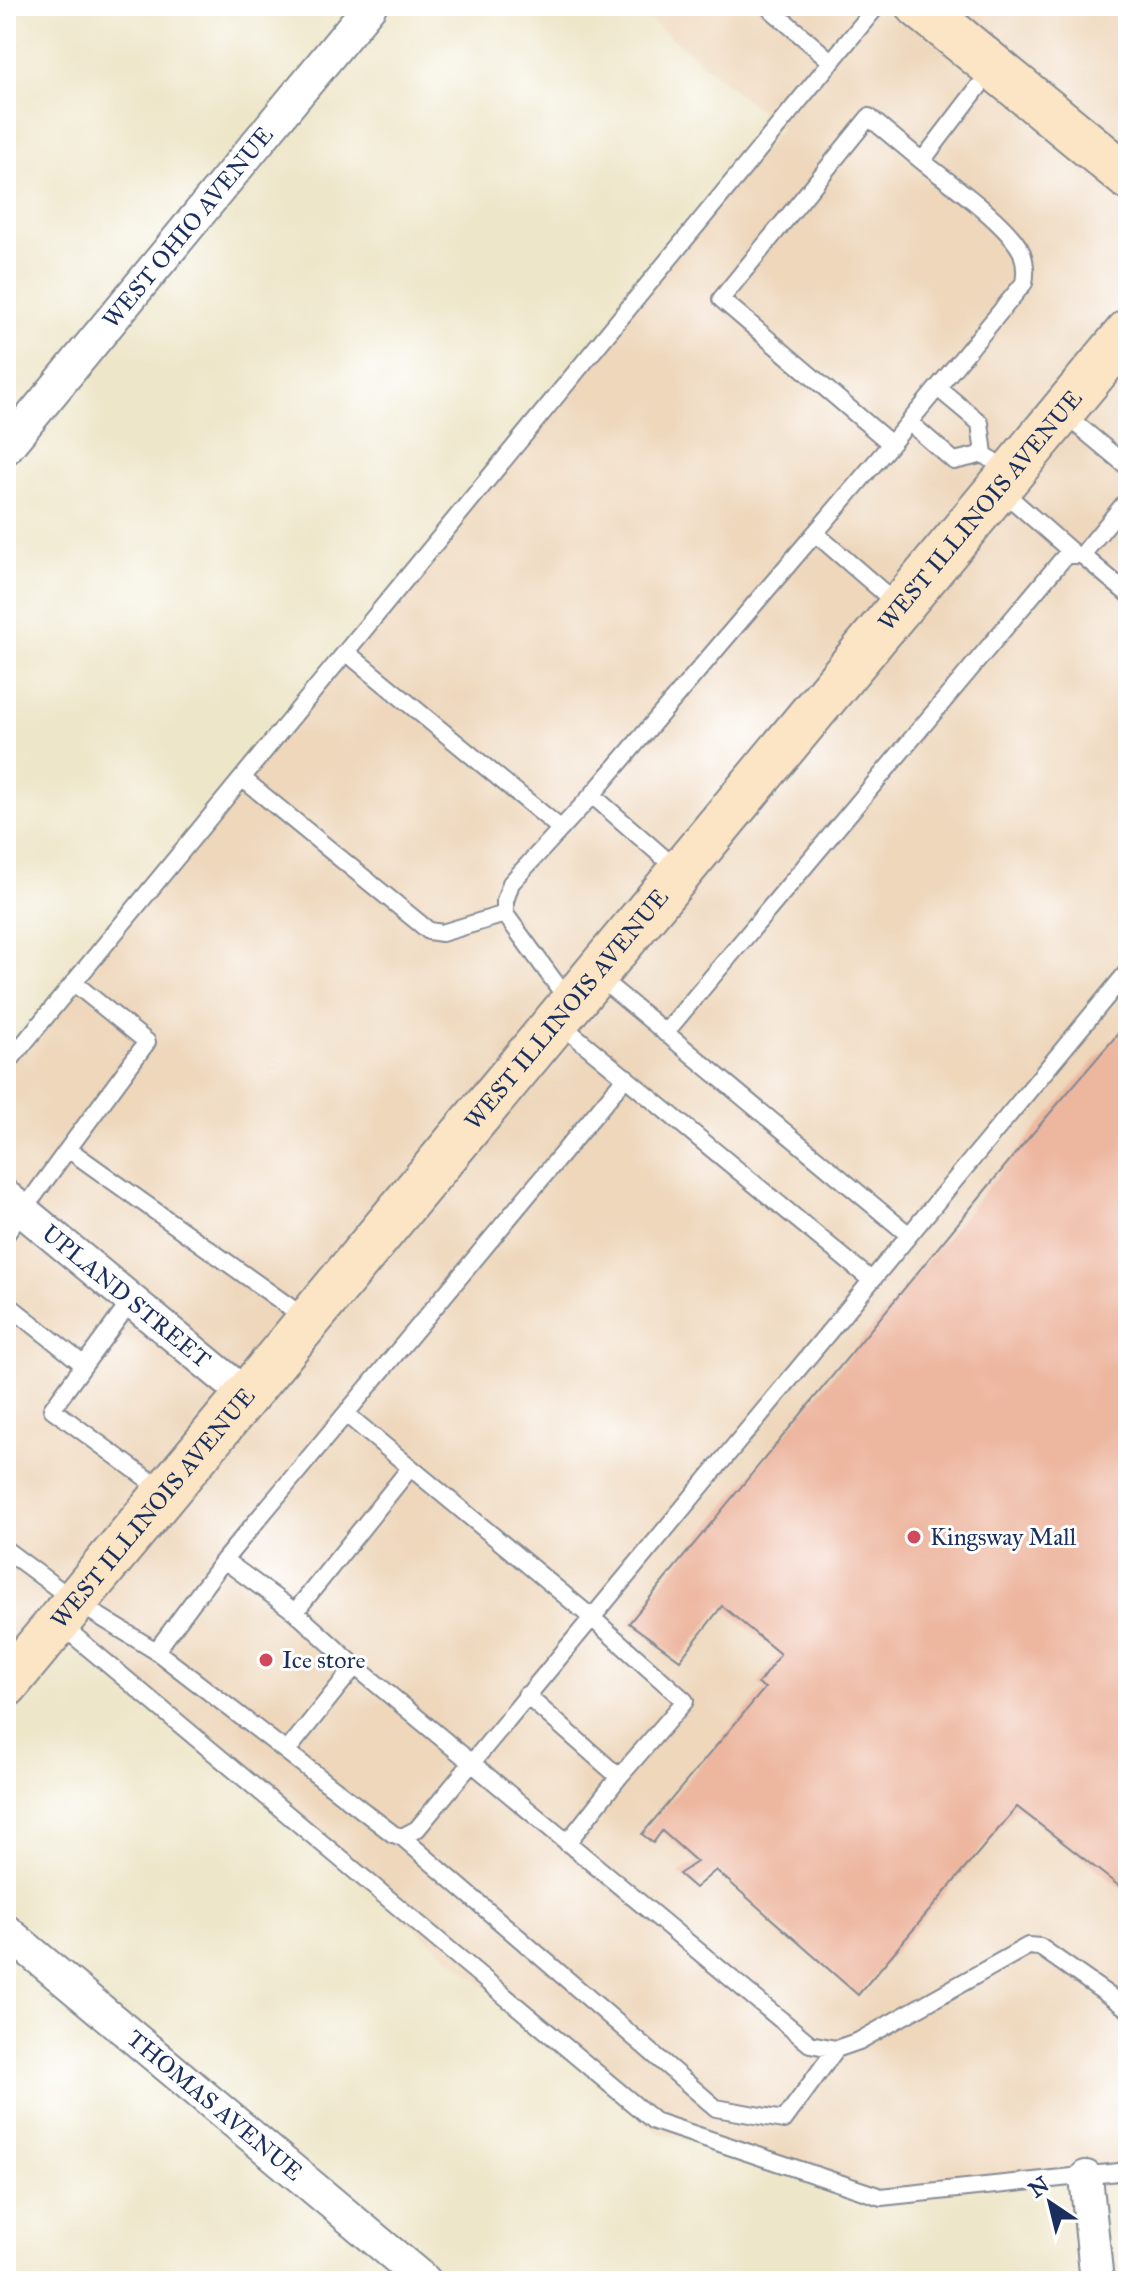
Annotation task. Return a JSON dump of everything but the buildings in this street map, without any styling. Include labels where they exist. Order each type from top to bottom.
[{"type":"main road","points":[[919,6],[1128,177]]},
{"type":"main road","name":"WEST ILLINOIS AVENUE","points":[[6,1685],[900,607],[998,472],[1062,412],[1128,332]]},
{"type":"street","name":"WEST OHIO AVENUE","points":[[6,448],[370,6]]},
{"type":"street","name":"UPLAND STREET","points":[[11,1214],[131,1301],[247,1396]]},
{"type":"street","name":"THOMAS AVENUE","points":[[6,1931],[425,2281]]},
{"type":"street","points":[[1086,2177],[1097,2281]]},
{"type":"lane","points":[[767,6],[832,62]]},
{"type":"lane","points":[[6,1065],[877,6]]},
{"type":"lane","points":[[922,161],[994,67]]},
{"type":"lane","points":[[871,1280],[626,1077],[575,1000],[505,914],[505,901],[511,883],[592,795],[891,444],[1024,283],[1027,270],[1021,251],[1007,231],[869,117],[721,299],[891,444]]},
{"type":"lane","points":[[938,388],[980,423],[998,472],[1077,554],[1128,594]]},
{"type":"lane","points":[[1062,412],[1128,467]]},
{"type":"lane","points":[[909,422],[954,461],[998,472]]},
{"type":"lane","points":[[665,1033],[1066,555],[1077,554],[1128,499]]},
{"type":"lane","points":[[815,533],[900,607]]},
{"type":"lane","points":[[346,652],[561,829]]},
{"type":"lane","points":[[242,778],[429,931],[442,933],[505,914]]},
{"type":"lane","points":[[592,795],[681,872]]},
{"type":"lane","points":[[402,1837],[417,1829],[1128,971]]},
{"type":"lane","points":[[11,1214],[68,1149],[147,1042],[74,983]]},
{"type":"lane","points":[[575,1000],[665,1033],[909,1235]]},
{"type":"lane","points":[[156,1651],[224,1560],[626,1077]]},
{"type":"lane","points":[[68,1149],[309,1321]]},
{"type":"lane","points":[[131,1301],[52,1409],[167,1492]]},
{"type":"lane","points":[[6,1303],[84,1365]]},
{"type":"lane","points":[[346,1414],[591,1617],[685,1701],[567,1843]]},
{"type":"lane","points":[[295,1612],[410,1468]]},
{"type":"lane","points":[[6,1550],[67,1612],[654,2121],[881,2197],[1128,2171]]},
{"type":"lane","points":[[224,1560],[295,1612],[470,1763],[810,2044],[836,2049],[859,2041],[1028,1946],[1040,1947],[1128,2009]]},
{"type":"lane","points":[[67,1612],[156,1651],[393,1834],[402,1837],[716,2108],[784,2120],[836,2049]]},
{"type":"lane","points":[[287,1751],[355,1666]]},
{"type":"lane","points":[[526,1695],[619,1777]]},
{"type":"shaded area","points":[[633,6],[1128,6],[1128,2173],[881,2197],[773,2161],[657,2132],[64,1632],[6,1701],[6,1067],[781,128]]},
{"type":"place","name":"Kingsway Mall","points":[[914,1537]]},
{"type":"place","name":"Ice store","points":[[266,1660]]}]
